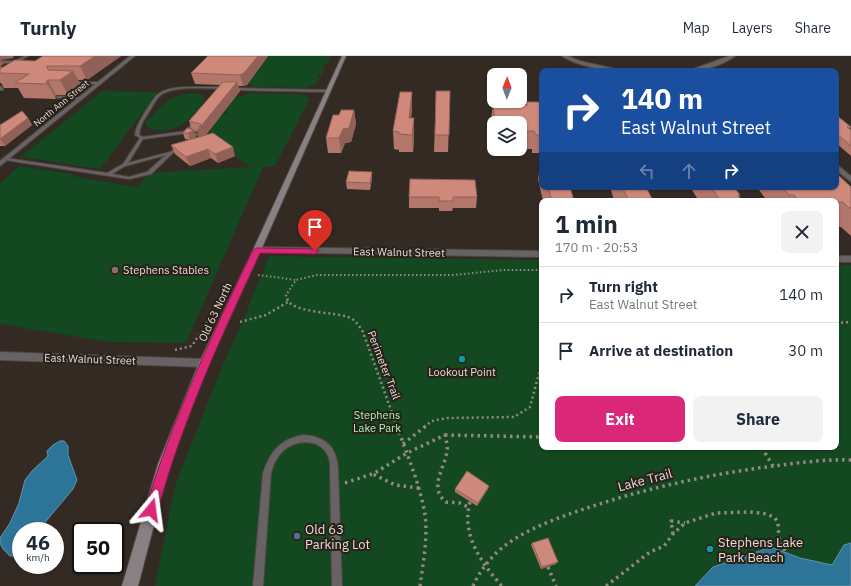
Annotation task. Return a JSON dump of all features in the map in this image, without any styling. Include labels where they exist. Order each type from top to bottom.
[{"type":"main road","name":"Old 63 North","points":[[130,586],[164,464],[204,363],[257,250],[344,56]]},
{"type":"street","name":"North Ann Street","points":[[2,161],[133,56]]},
{"type":"street","points":[[564,56],[579,62],[607,68]]},
{"type":"street","points":[[702,68],[733,56]]},
{"type":"street","points":[[839,169],[851,180]]},
{"type":"street","name":"East Walnut Street","points":[[257,250],[539,254]]},
{"type":"street","points":[[839,259],[851,259]]},
{"type":"street","name":"East Walnut Street","points":[[0,356],[204,363]]},
{"type":"lane","points":[[0,62],[16,62],[27,56]]},
{"type":"lane","points":[[64,82],[100,83]]},
{"type":"lane","points":[[142,138],[138,135],[138,126],[156,98],[162,93],[171,90],[191,88],[224,88],[328,91]]},
{"type":"lane","points":[[219,94],[224,88]]},
{"type":"lane","points":[[58,97],[81,98]]},
{"type":"lane","points":[[189,132],[188,130],[198,118]]},
{"type":"lane","points":[[124,165],[142,138],[189,132],[201,135],[198,139],[192,142]]},
{"type":"lane","points":[[108,175],[124,165],[172,152],[186,145]]},
{"type":"lane","points":[[2,161],[129,178],[149,173],[172,152]]},
{"type":"lane","points":[[258,586],[269,464],[275,454],[285,444],[299,439],[312,439],[324,444],[331,453],[335,486],[337,586]]},
{"type":"path","points":[[258,275],[296,280],[317,275],[453,275],[504,270],[539,270]]},
{"type":"path","points":[[240,322],[249,321],[276,310],[288,302],[286,295],[296,280]]},
{"type":"path","name":"Perimeter Trail","points":[[288,302],[294,307],[349,317],[357,323],[363,332],[419,488],[425,516],[425,552],[420,586]]},
{"type":"path","points":[[167,350],[175,350],[192,346],[207,322]]},
{"type":"path","points":[[839,323],[851,322]]},
{"type":"path","points":[[404,444],[432,421],[447,418],[514,417],[530,407],[539,371]]},
{"type":"path","points":[[335,486],[372,474],[407,453],[445,435],[539,437]]},
{"type":"path","points":[[445,435],[447,451],[439,475],[437,489],[445,501],[451,504],[458,502],[468,507]]},
{"type":"path","points":[[765,453],[773,466]]},
{"type":"path","name":"Lake Trail","points":[[473,586],[486,566],[506,545],[549,521],[635,492],[710,474],[831,460],[851,460]]},
{"type":"path","points":[[372,474],[389,484],[400,487],[419,488]]},
{"type":"path","points":[[470,502],[466,520],[471,539],[486,566],[502,586]]},
{"type":"path","points":[[606,586],[650,552],[664,546],[673,534],[685,523],[716,513],[750,512],[767,514],[775,518],[778,523],[779,540],[786,552]]},
{"type":"path","points":[[673,534],[671,521],[685,523]]},
{"type":"path","points":[[548,567],[556,586]]},
{"type":"green space","points":[[268,56],[330,57],[327,64],[324,64],[323,67],[325,67],[321,75],[318,75],[317,77],[320,78],[316,84],[304,88],[254,87],[252,84],[247,84]]},
{"type":"green space","points":[[102,91],[158,92],[100,169],[21,157]]},
{"type":"green space","points":[[193,93],[202,95],[205,99],[196,112],[184,123],[176,128],[165,130],[154,130],[146,126],[146,122],[166,102],[178,96]]},
{"type":"green space","name":"Stephens Stables","points":[[250,93],[300,94],[310,98],[275,166],[263,167],[186,343],[108,342],[0,324],[0,184],[19,166],[72,174],[73,176],[136,187],[150,174],[250,167],[210,138],[208,132],[221,114],[226,114],[228,111],[225,111],[236,96],[242,96]]},
{"type":"green space","name":"Stephens Lake Park","points":[[269,256],[539,260],[539,450],[839,450],[839,265],[851,265],[851,586],[155,586],[175,486],[219,374]]},
{"type":"water","points":[[60,441],[64,441],[68,446],[68,455],[77,480],[73,489],[45,522],[12,522],[12,556],[10,556],[3,549],[0,543],[0,538],[10,523],[19,503],[25,480],[48,456],[47,451]]},
{"type":"water","points":[[851,543],[851,586],[695,586],[713,567],[771,547],[800,558],[832,565],[844,545]]},
{"type":"building","points":[[43,56],[95,56],[80,66],[47,66],[48,70],[73,71],[60,80],[48,80],[46,82],[48,84],[15,83],[29,74],[0,73],[0,69],[15,60],[35,61]]},
{"type":"building","points":[[208,56],[258,56],[244,73],[240,75],[191,73]]},
{"type":"building","points":[[223,82],[237,82],[197,131],[201,124],[189,121]]},
{"type":"building","points":[[436,91],[450,91],[449,135],[435,135]]},
{"type":"building","points":[[400,92],[412,92],[409,118],[414,118],[412,135],[399,134],[399,132],[393,131]]},
{"type":"building","points":[[527,102],[539,102],[539,135],[536,135],[534,131],[527,131],[527,116],[494,116],[493,108],[527,108]]},
{"type":"building","points":[[341,110],[354,110],[349,128],[343,129],[339,138],[326,138],[333,115],[339,115]]},
{"type":"building","points":[[22,111],[28,118],[0,139],[0,125]]},
{"type":"building","points":[[839,117],[851,127],[847,127],[851,130],[851,146],[839,136]]},
{"type":"building","points":[[187,128],[194,130],[188,133],[183,133]]},
{"type":"building","points":[[213,133],[233,147],[215,154],[208,149],[186,157],[171,145]]},
{"type":"building","points":[[349,171],[372,172],[370,183],[346,182]]},
{"type":"building","points":[[839,176],[851,187],[851,208],[843,202],[839,202],[839,198],[796,198],[794,195],[789,195],[785,190],[839,190]]},
{"type":"building","points":[[410,179],[475,180],[477,197],[453,197],[453,201],[439,201],[439,197],[409,197]]},
{"type":"building","points":[[549,190],[571,190],[573,198],[551,198]]},
{"type":"building","points":[[624,190],[648,190],[652,198],[628,198]]},
{"type":"building","points":[[713,190],[736,190],[740,195],[738,195],[740,198],[719,198]]},
{"type":"building","points":[[467,471],[489,486],[478,503],[455,489]]},
{"type":"building","points":[[548,538],[558,562],[542,567],[532,543]]},
{"type":"place","name":"Stephens Stables","points":[[115,270]]},
{"type":"place","name":"Lookout Point","points":[[462,359]]},
{"type":"place","name":"Old 63 Parking Lot","points":[[297,536]]},
{"type":"place","name":"Stephens Lake Park Beach","points":[[710,549]]},
{"type":"route","points":[[151,510],[164,464],[204,363],[257,250],[315,251]]}]
